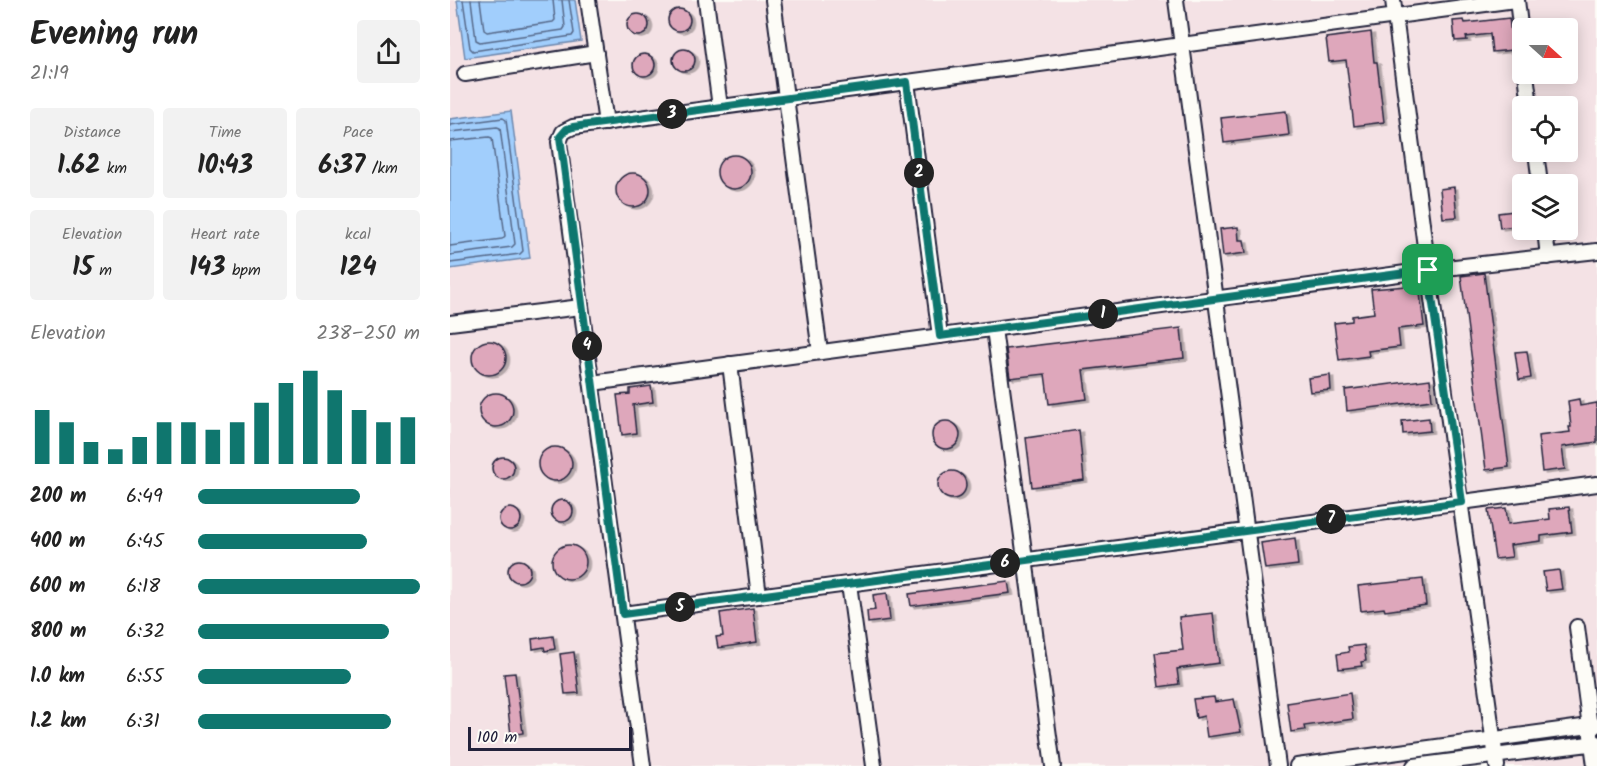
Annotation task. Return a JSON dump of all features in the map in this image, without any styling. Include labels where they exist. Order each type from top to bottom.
[{"type":"lane","points":[[588,0],[606,123]]},
{"type":"lane","points":[[706,0],[720,107]]},
{"type":"lane","points":[[773,0],[820,352]]},
{"type":"lane","points":[[1176,0],[1278,766]]},
{"type":"lane","points":[[1393,0],[1428,270],[1497,761]]},
{"type":"lane","points":[[643,766],[559,142],[567,129],[1516,0],[1519,18]]},
{"type":"lane","points":[[465,74],[596,53]]},
{"type":"lane","points":[[907,82],[940,336]]},
{"type":"lane","points":[[1546,240],[1548,257]]},
{"type":"lane","points":[[592,383],[1428,270],[1597,251]]},
{"type":"lane","points":[[450,323],[581,307]]},
{"type":"lane","points":[[994,329],[1053,766]]},
{"type":"lane","points":[[730,364],[759,596]]},
{"type":"lane","points":[[623,614],[1597,483]]},
{"type":"lane","points":[[849,584],[874,766]]},
{"type":"lane","points":[[1577,627],[1593,726],[1595,766]]},
{"type":"lane","points":[[1297,766],[1593,726]]},
{"type":"lane","points":[[1414,766],[1497,761],[1594,743]]},
{"type":"shaded area","points":[[450,0],[1597,0],[1597,766],[450,766]]},
{"type":"water","points":[[457,0],[575,0],[581,41],[465,58]]},
{"type":"water","points":[[511,111],[530,258],[450,269],[450,119]]},
{"type":"building","points":[[679,9],[687,12],[690,20],[687,28],[679,31],[671,28],[668,20],[671,12]]},
{"type":"building","points":[[638,14],[646,17],[649,25],[646,33],[638,36],[630,33],[627,25],[630,17]]},
{"type":"building","points":[[1509,18],[1512,50],[1492,52],[1490,34],[1455,41],[1453,21],[1464,20],[1465,23]]},
{"type":"building","points":[[1371,32],[1384,122],[1354,126],[1346,60],[1329,62],[1326,38]]},
{"type":"building","points":[[684,49],[692,52],[695,60],[692,68],[684,71],[676,68],[673,60],[676,52]]},
{"type":"building","points":[[644,54],[652,57],[655,65],[652,73],[644,76],[636,73],[633,65],[636,57]]},
{"type":"building","points":[[1286,111],[1289,135],[1224,143],[1221,118]]},
{"type":"building","points":[[734,155],[746,160],[751,172],[746,184],[734,189],[722,184],[717,172],[722,160]]},
{"type":"building","points":[[633,173],[645,178],[650,190],[645,202],[633,207],[621,202],[616,190],[621,178]]},
{"type":"building","points":[[1454,187],[1457,217],[1443,218],[1440,189]]},
{"type":"building","points":[[1512,211],[1512,226],[1500,228],[1498,213]]},
{"type":"building","points":[[1238,227],[1239,240],[1244,240],[1246,253],[1223,256],[1220,229]]},
{"type":"building","points":[[1484,273],[1509,467],[1486,470],[1461,276]]},
{"type":"building","points":[[1419,285],[1424,326],[1398,329],[1400,347],[1368,351],[1369,356],[1339,360],[1334,323],[1352,321],[1352,316],[1374,313],[1371,289]]},
{"type":"building","points":[[1181,328],[1184,358],[1083,370],[1087,399],[1049,404],[1045,374],[1010,378],[1006,349]]},
{"type":"building","points":[[489,341],[501,346],[506,358],[501,370],[489,375],[477,370],[472,358],[477,346]]},
{"type":"building","points":[[1527,351],[1531,378],[1519,380],[1515,352]]},
{"type":"building","points":[[1330,375],[1331,390],[1310,392],[1308,378]]},
{"type":"building","points":[[1430,379],[1432,400],[1347,411],[1345,390]]},
{"type":"building","points":[[651,386],[653,402],[633,405],[636,433],[622,435],[617,395],[630,394],[630,389]]},
{"type":"building","points":[[496,393],[508,398],[513,410],[508,422],[496,427],[484,422],[479,410],[484,398]]},
{"type":"building","points":[[1579,399],[1580,406],[1597,403],[1597,442],[1562,447],[1565,469],[1542,472],[1538,436],[1570,432],[1568,401]]},
{"type":"building","points":[[1429,418],[1430,431],[1403,434],[1402,421]]},
{"type":"building","points":[[946,421],[956,425],[960,435],[956,445],[946,449],[936,445],[932,435],[936,425]]},
{"type":"building","points":[[1079,430],[1084,480],[1032,487],[1026,438]]},
{"type":"building","points":[[555,447],[567,452],[572,464],[567,476],[555,481],[543,476],[538,464],[543,452]]},
{"type":"building","points":[[503,457],[511,460],[514,468],[511,476],[503,479],[495,476],[492,468],[495,460]]},
{"type":"building","points":[[952,471],[962,475],[966,485],[962,495],[952,499],[942,495],[938,485],[942,475]]},
{"type":"building","points":[[562,500],[570,503],[573,511],[570,519],[562,522],[554,519],[551,511],[554,503]]},
{"type":"building","points":[[1569,507],[1572,532],[1541,536],[1541,541],[1510,545],[1512,557],[1495,559],[1488,510],[1506,508],[1508,524],[1550,519],[1549,509]]},
{"type":"building","points":[[510,508],[518,511],[521,519],[518,527],[510,530],[502,527],[499,519],[502,511]]},
{"type":"building","points":[[1295,538],[1298,565],[1265,569],[1261,543]]},
{"type":"building","points":[[569,545],[581,550],[586,562],[581,574],[569,579],[557,574],[552,562],[557,550]]},
{"type":"building","points":[[519,560],[527,563],[530,571],[527,579],[519,582],[511,579],[508,571],[511,563]]},
{"type":"building","points":[[1559,570],[1562,589],[1546,591],[1543,572]]},
{"type":"building","points":[[1423,579],[1426,605],[1385,611],[1384,608],[1361,611],[1358,586]]},
{"type":"building","points":[[1008,581],[1010,593],[911,606],[909,594]]},
{"type":"building","points":[[887,593],[890,620],[868,623],[867,611],[875,610],[873,595]]},
{"type":"building","points":[[753,608],[757,642],[718,648],[716,637],[723,636],[720,613]]},
{"type":"building","points":[[1213,613],[1219,663],[1177,669],[1179,684],[1159,687],[1155,653],[1183,650],[1179,617]]},
{"type":"building","points":[[553,636],[555,649],[545,651],[544,647],[533,649],[532,639]]},
{"type":"building","points":[[1364,645],[1366,661],[1361,662],[1362,666],[1339,669],[1337,654],[1349,652],[1348,647]]},
{"type":"building","points":[[574,652],[579,693],[565,694],[560,654]]},
{"type":"building","points":[[515,673],[523,733],[511,735],[504,674]]},
{"type":"building","points":[[1350,693],[1353,719],[1304,726],[1305,730],[1291,732],[1287,703]]},
{"type":"building","points":[[1214,697],[1215,702],[1234,699],[1241,732],[1207,737],[1204,716],[1196,718],[1193,699]]},
{"type":"route","points":[[907,82],[940,336],[1428,270],[1462,502],[623,614],[559,142],[563,132],[573,127],[907,82]]}]
